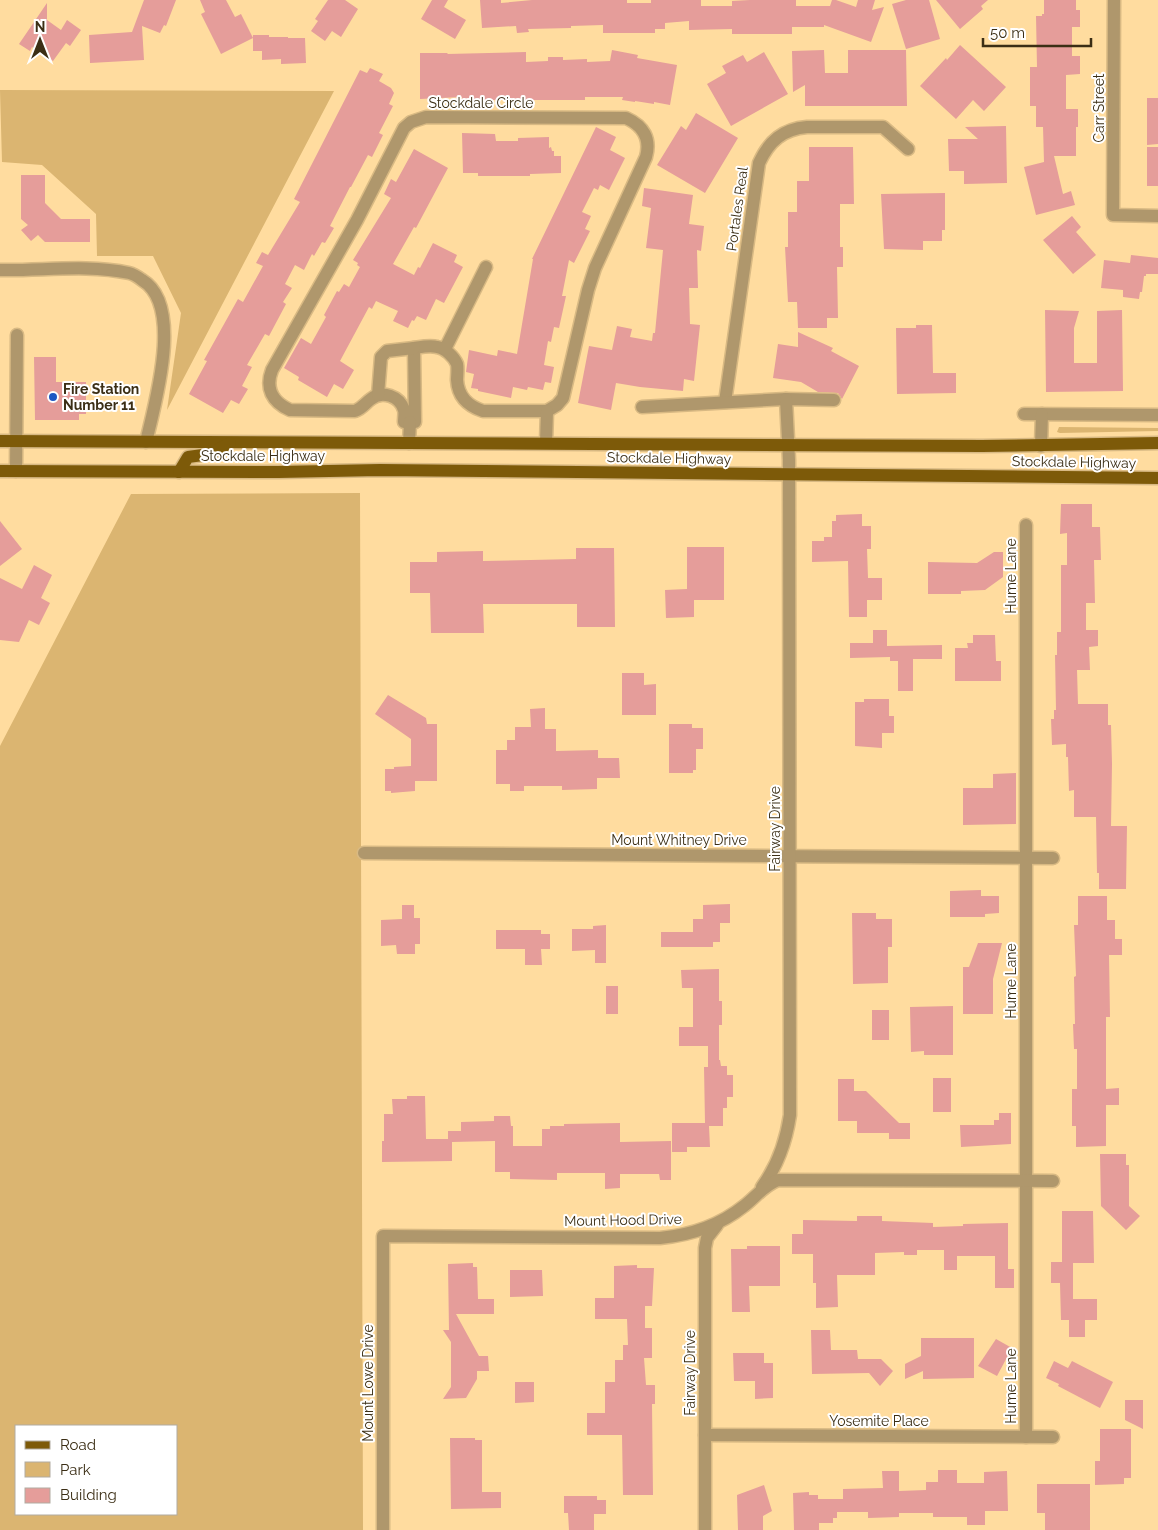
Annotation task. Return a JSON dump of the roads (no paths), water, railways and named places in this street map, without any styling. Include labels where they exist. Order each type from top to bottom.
[{"type":"main road","name":"Stockdale Highway","points":[[0,441],[1041,446],[1158,444]]},
{"type":"main road","name":"Stockdale Highway","points":[[179,472],[188,457],[210,454],[232,442]]},
{"type":"main road","name":"Stockdale Highway","points":[[0,471],[278,472],[380,470],[1158,478]]},
{"type":"street","name":"Carr Street","points":[[1114,0],[1113,215],[1158,216]]},
{"type":"street","name":"Stockdale Circle","points":[[378,395],[371,398],[362,409],[355,411],[290,410],[280,406],[273,399],[269,389],[268,378],[357,220],[404,128],[411,122],[426,117],[626,118],[636,122],[643,129],[647,138],[648,149],[646,157],[595,268],[588,290],[563,398],[557,405],[547,411]]},
{"type":"street","name":"Portales Real","points":[[725,402],[759,163],[765,150],[773,140],[784,132],[795,128],[807,127],[883,127],[908,149]]},
{"type":"street","points":[[445,349],[486,267]]},
{"type":"street","points":[[0,270],[94,269],[131,273],[148,283],[158,296],[164,316],[165,340],[161,370],[146,442]]},
{"type":"street","points":[[16,471],[17,335]]},
{"type":"street","points":[[414,348],[415,422],[404,422],[404,410],[400,402],[386,394],[378,395],[381,357],[387,351],[414,348],[435,346],[445,349],[457,364],[460,393],[473,408],[482,411],[547,411],[546,443]]},
{"type":"street","points":[[642,407],[786,399],[834,400]]},
{"type":"street","name":"Fairway Drive","points":[[759,1191],[780,1158],[787,1136],[790,1115],[789,445],[786,399]]},
{"type":"street","points":[[1024,414],[1158,415]]},
{"type":"street","points":[[1041,446],[1042,414]]},
{"type":"street","points":[[409,443],[410,422]]},
{"type":"street","name":"Hume Lane","points":[[1026,525],[1026,1437]]},
{"type":"street","name":"Mount Whitney Drive","points":[[364,854],[1053,858]]},
{"type":"street","name":"Mount Hood Drive","points":[[383,1236],[660,1238],[681,1236],[701,1231],[721,1222],[745,1205],[759,1191],[778,1180],[1053,1181]]},
{"type":"street","name":"Fairway Drive","points":[[705,1530],[705,1248],[707,1238],[712,1230],[721,1222]]},
{"type":"street","name":"Mount Lowe Drive","points":[[383,1236],[384,1530]]},
{"type":"street","name":"Yosemite Place","points":[[705,1435],[1053,1437]]},
{"type":"place","name":"Fire Station Number 11","points":[[53,397]]}]
